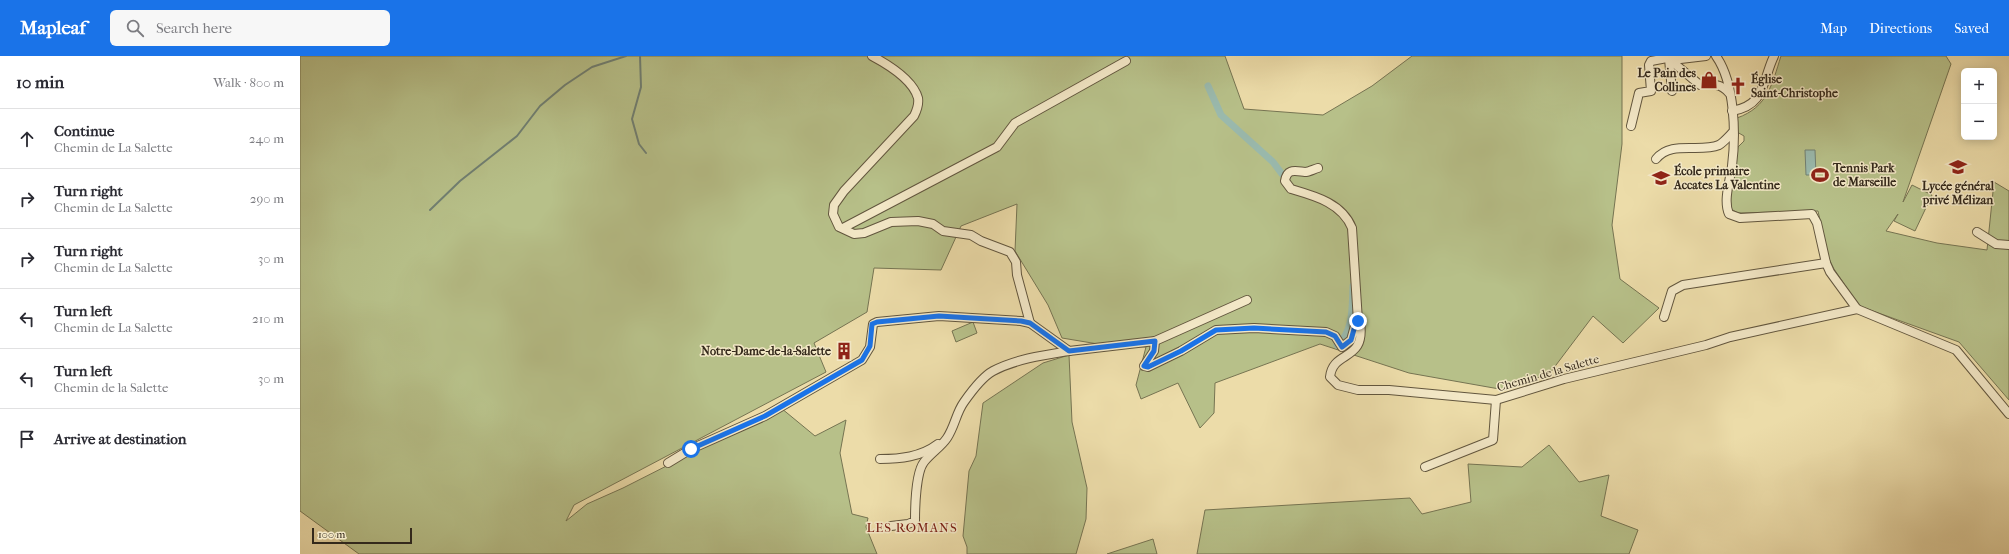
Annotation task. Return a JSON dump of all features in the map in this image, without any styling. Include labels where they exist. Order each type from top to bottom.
[{"type":"street","points":[[872,56],[896,71],[914,90],[918,98],[918,108],[914,116],[844,191],[834,205],[833,214],[839,227],[854,234],[891,222],[918,221],[933,224],[943,231],[971,235],[981,241],[1010,252],[1016,262],[1017,275],[1030,323]]},
{"type":"street","points":[[1631,126],[1639,93],[1651,90],[1649,65],[1651,61],[1667,58],[1706,56]]},
{"type":"street","points":[[1716,56],[1724,71],[1730,94],[1732,111],[1734,148],[1727,204],[1730,214],[1740,218],[1812,214],[1817,223],[1826,263],[1830,272],[1857,309],[1956,350],[2009,414]]},
{"type":"street","points":[[1724,56],[1724,71]]},
{"type":"street","points":[[1732,111],[1748,106],[1758,97],[1765,84],[1774,56]]},
{"type":"street","points":[[1667,58],[1672,91]]},
{"type":"street","points":[[1667,58],[1700,85],[1713,84],[1722,87],[1730,94]]},
{"type":"street","points":[[843,228],[997,147],[1015,123],[1126,61]]},
{"type":"street","points":[[1656,159],[1660,154],[1672,149],[1718,145],[1733,132]]},
{"type":"street","points":[[1155,341],[1154,351],[1144,366],[1148,367],[1181,351],[1216,330],[1254,328],[1326,332],[1335,336],[1342,347],[1351,340],[1356,322],[1358,321],[1352,228],[1347,217],[1337,208],[1311,195],[1291,189],[1287,184],[1286,175],[1290,171],[1296,170],[1306,172],[1318,168]]},
{"type":"street","points":[[1977,232],[1996,244],[2009,244]]},
{"type":"street","points":[[1664,317],[1672,291],[1683,285],[1826,263]]},
{"type":"street","points":[[890,526],[908,524],[915,521],[915,498],[919,472],[924,462],[940,448],[948,437],[957,412],[964,401],[992,371],[1038,356],[1155,341],[1247,300]]},
{"type":"street","name":"Chemin de la Salette","points":[[1358,321],[1360,322],[1361,337],[1358,346],[1350,356],[1337,361],[1331,367],[1330,376],[1338,385],[1358,390],[1388,390],[1496,400],[1564,380],[1706,345],[1730,337],[1857,309]]},
{"type":"street","points":[[668,463],[691,449],[765,416],[862,360],[870,346],[872,324],[877,322],[939,316],[1030,323],[1069,351]]},
{"type":"street","points":[[1424,467],[1447,457],[1482,446],[1493,440],[1496,400]]},
{"type":"street","points":[[880,459],[897,459],[920,454],[934,448],[948,437]]},
{"type":"green space","points":[[300,56],[1225,56],[1244,109],[1323,115],[1372,86],[1412,56],[1622,56],[1622,144],[1612,225],[1620,279],[1659,308],[1623,343],[1593,316],[1550,373],[1505,390],[1409,373],[1320,344],[1215,383],[1214,413],[1200,428],[1178,383],[1141,399],[1136,385],[1146,347],[1104,345],[1062,338],[1048,305],[1015,251],[1017,204],[961,226],[941,270],[874,268],[867,312],[814,343],[826,372],[574,505],[566,521],[587,504],[623,488],[781,408],[815,436],[846,420],[840,453],[852,514],[868,518],[866,527],[877,554],[359,554],[300,511]]},
{"type":"green space","points":[[1781,56],[1946,56],[1951,64],[1903,202],[1912,185],[1932,195],[1915,231],[1894,221],[1898,214],[1886,231],[1937,243],[1987,250],[1994,182],[2009,191],[2009,400],[1959,342],[1859,306],[1834,269],[1828,257],[1818,211],[1738,213],[1731,209],[1730,196],[1738,147],[1744,141],[1744,136],[1737,132],[1737,118],[1756,108],[1762,101],[1775,76]]},
{"type":"green space","points":[[973,322],[977,333],[956,342],[952,331]]},
{"type":"green space","points":[[1069,355],[1072,422],[1087,488],[1086,519],[1076,554],[967,554],[967,547],[963,536],[969,471],[976,456],[983,403],[1043,363]]},
{"type":"green space","points":[[1549,445],[1579,482],[1609,475],[1601,516],[1638,530],[1629,554],[1197,554],[1205,510],[1410,498],[1422,514],[1471,502],[1468,464],[1522,467]]},
{"type":"green space","points":[[1153,539],[1157,554],[1107,554]]},
{"type":"shaded area","points":[[1805,150],[1815,150],[1816,175],[1806,175]]},
{"type":"waterway","points":[[430,210],[460,181],[517,136],[540,106],[565,85],[592,67],[626,56]]},
{"type":"waterway","points":[[640,56],[641,87],[632,119],[639,144],[646,153]]},
{"type":"waterway","points":[[1208,86],[1221,115],[1273,162],[1282,174]]},
{"type":"waterway","points":[[1337,345],[1343,340],[1349,326],[1352,310],[1353,286]]},
{"type":"place","name":"Le Pain des Collines","points":[[1709,80]]},
{"type":"place","name":"Église Saint-Christophe","points":[[1738,86]]},
{"type":"place","name":"Lycée général privé Mélizan","points":[[1958,167]]},
{"type":"place","name":"Tennis Park de Marseille","points":[[1820,175]]},
{"type":"place","name":"École primaire Accates La Valentine","points":[[1661,178]]},
{"type":"place","name":"Notre-Dame-de-la-Salette","points":[[844,351]]},
{"type":"district","name":"LES ROMANS","points":[[912,527]]},
{"type":"route","points":[[691,449],[765,416],[862,360],[868,352],[870,346],[872,324],[877,322],[939,316],[1021,321],[1030,323],[1069,351],[1155,341],[1156,346],[1154,351],[1144,366],[1148,367],[1181,351],[1216,330],[1254,328],[1326,332],[1335,336],[1342,347],[1351,340],[1356,322],[1358,321]]}]
